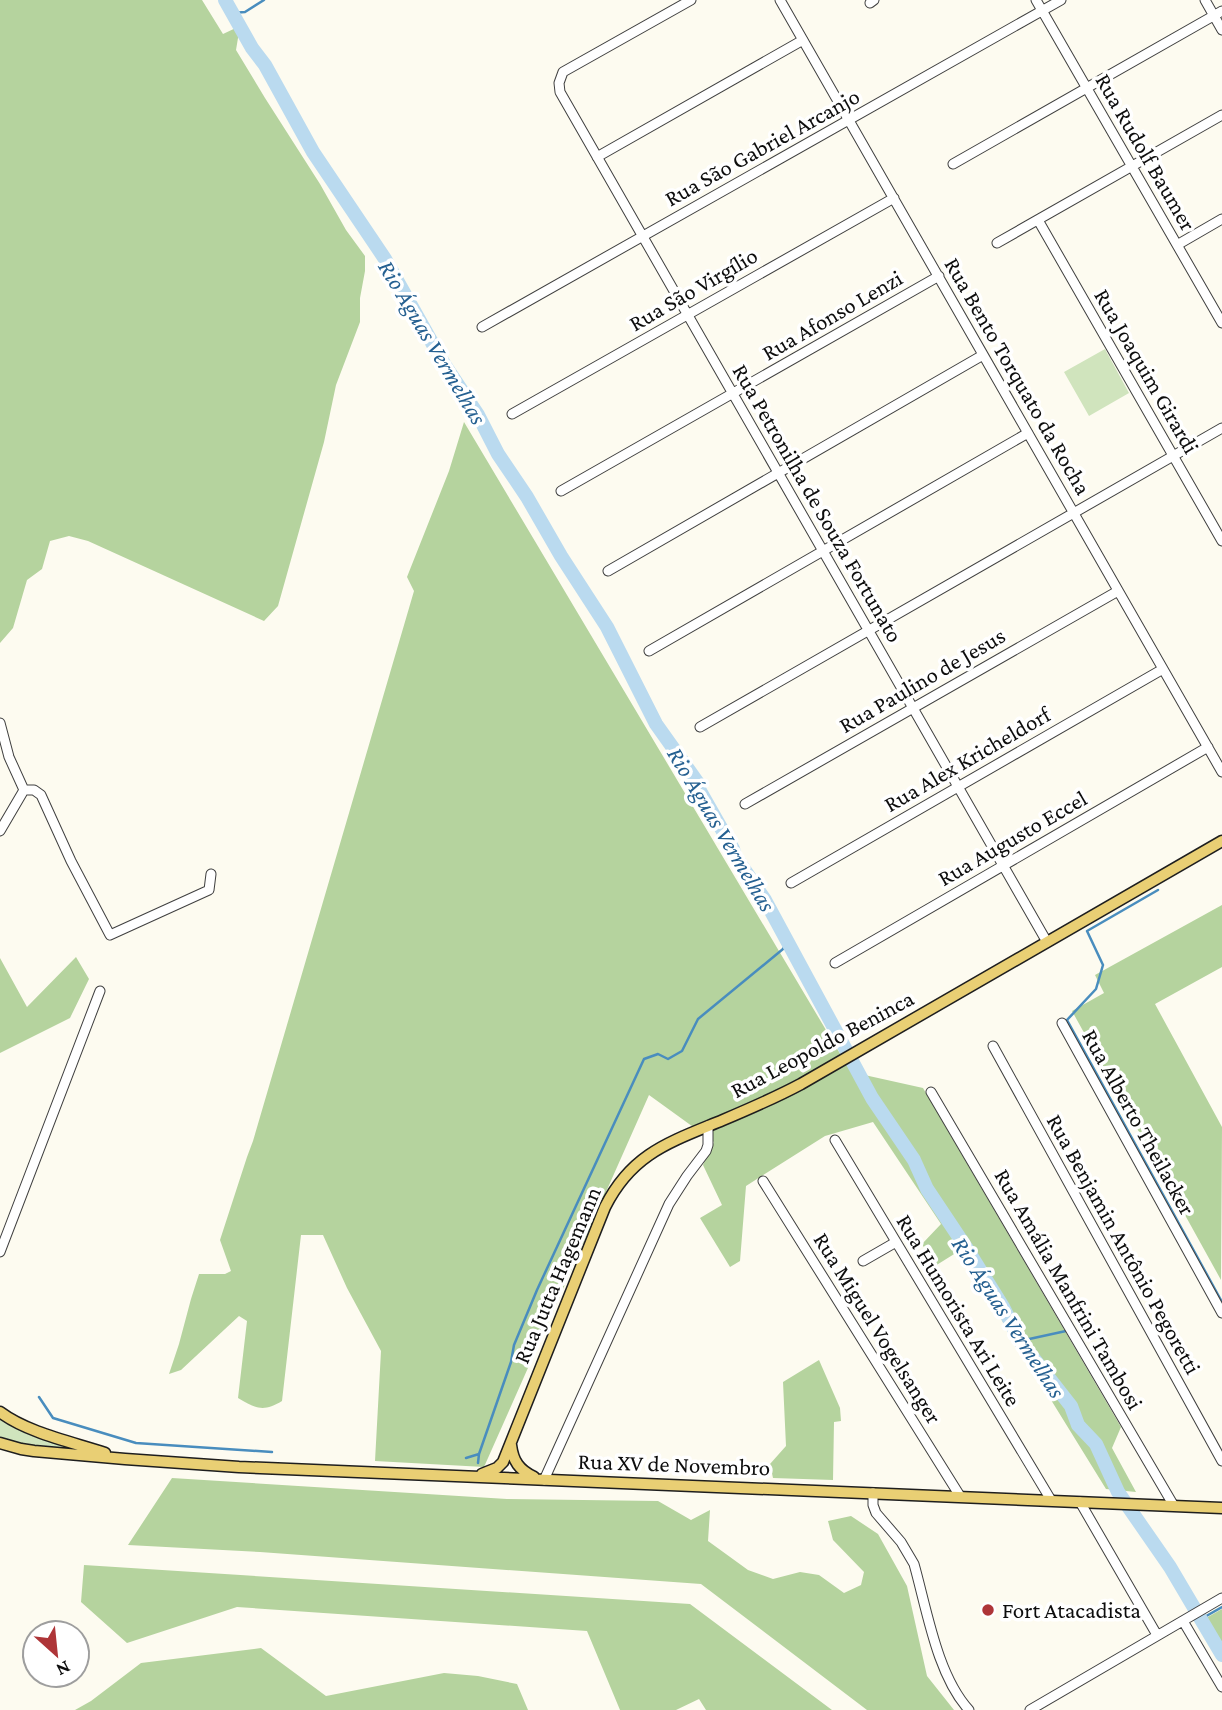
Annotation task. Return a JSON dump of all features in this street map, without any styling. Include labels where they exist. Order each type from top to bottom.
[{"type":"main road","name":"Rua Leopoldo Beninca","points":[[708,1126],[779,1096],[1222,841]]},
{"type":"main road","name":"Rua Jutta Hagemann","points":[[476,1476],[497,1468],[503,1462],[612,1192],[628,1172],[646,1157],[668,1143],[708,1126]]},
{"type":"main road","name":"Rua XV de Novembro","points":[[0,1412],[39,1431],[125,1459]]},
{"type":"main road","name":"Rua XV de Novembro","points":[[0,1443],[21,1449],[239,1467],[1222,1508]]},
{"type":"main road","points":[[510,1443],[519,1468],[544,1480]]},
{"type":"street","name":"Rua Petronilha de Souza Fortunato","points":[[691,0],[564,72],[559,83],[560,92],[1047,942]]},
{"type":"street","name":"Rua Bento Torquato da Rocha","points":[[780,0],[1222,772]]},
{"type":"street","name":"Rua Rudolf Baumer","points":[[1036,0],[1222,323]]},
{"type":"street","name":"Rua São Gabriel Arcanjo","points":[[482,327],[1061,0]]},
{"type":"street","points":[[1205,0],[1218,14],[1222,30]]},
{"type":"street","points":[[953,164],[1218,14]]},
{"type":"street","points":[[597,157],[803,40]]},
{"type":"street","points":[[997,243],[1222,115]]},
{"type":"street","name":"Rua São Virgílio","points":[[512,414],[894,198]]},
{"type":"street","points":[[1177,245],[1222,219]]},
{"type":"street","name":"Rua Joaquim Girardi","points":[[1038,220],[1222,541]]},
{"type":"street","name":"Rua Afonso Lenzi","points":[[561,491],[939,276]]},
{"type":"street","points":[[607,571],[983,355]]},
{"type":"street","points":[[700,726],[1222,428]]},
{"type":"street","points":[[649,651],[1028,433]]},
{"type":"street","name":"Rua Paulino de Jesus","points":[[745,804],[1118,591]]},
{"type":"street","name":"Rua Alex Kricheldorf","points":[[791,883],[1163,669]]},
{"type":"street","points":[[0,723],[9,757],[24,790]]},
{"type":"street","name":"Rua Augusto Eccel","points":[[835,963],[1208,747]]},
{"type":"street","points":[[0,831],[24,790]]},
{"type":"street","points":[[24,790],[38,791],[44,801],[75,870],[110,935],[209,890],[211,874]]},
{"type":"street","points":[[0,1252],[100,991]]},
{"type":"street","name":"Rua Alberto Theilacker","points":[[1062,1023],[1222,1313]]},
{"type":"street","name":"Rua Benjamin Antônio Pegoretti","points":[[993,1046],[1222,1461]]},
{"type":"street","name":"Rua Amália Manfrini Tambosi","points":[[931,1092],[1174,1506]]},
{"type":"street","points":[[544,1480],[669,1204],[706,1151],[708,1126]]},
{"type":"street","name":"Rua Humorista Ari Leite","points":[[835,1140],[1051,1500]]},
{"type":"street","name":"Rua Miguel Vogelsanger","points":[[763,1181],[960,1496]]},
{"type":"street","points":[[863,1261],[896,1242]]},
{"type":"street","points":[[873,1493],[876,1513],[909,1553],[914,1564],[944,1670],[955,1691],[970,1710]]},
{"type":"street","points":[[1080,1502],[1157,1635]]},
{"type":"street","points":[[1030,1710],[1222,1598]]},
{"type":"street","points":[[1183,1621],[1222,1687]]},
{"type":"green space","points":[[0,0],[202,0],[223,34],[240,26],[236,50],[346,230],[365,256],[360,322],[336,385],[324,442],[278,606],[264,621],[88,541],[69,536],[50,541],[42,569],[27,580],[13,628],[0,643]]},
{"type":"green space","points":[[1105,349],[1129,393],[1089,416],[1064,372]]},
{"type":"green space","points":[[464,422],[851,1072],[923,1088],[1121,1427],[1112,1448],[1136,1492],[1106,1489],[959,1251],[935,1266],[922,1244],[941,1224],[873,1122],[825,1136],[746,1186],[740,1261],[730,1267],[700,1218],[722,1205],[703,1165],[714,1142],[649,1095],[484,1467],[375,1461],[381,1351],[347,1288],[323,1235],[301,1235],[282,1401],[260,1408],[238,1398],[247,1321],[239,1316],[181,1370],[169,1374],[199,1274],[225,1274],[231,1271],[220,1240],[253,1141],[414,591],[407,577],[449,471]]},
{"type":"green space","points":[[1222,905],[1222,967],[1155,1004],[1222,1127],[1221,1280],[1072,1011],[1104,993],[1095,975]]},
{"type":"green space","points":[[76,957],[89,979],[70,1018],[0,1053],[0,958],[27,1007]]},
{"type":"green space","points":[[819,1360],[840,1408],[841,1421],[834,1422],[833,1480],[773,1478],[770,1464],[786,1446],[783,1382]]},
{"type":"green space","points":[[0,1418],[75,1448],[29,1445],[0,1439]]},
{"type":"green space","points":[[172,1478],[507,1499],[658,1501],[691,1520],[710,1510],[708,1541],[748,1570],[773,1579],[800,1572],[819,1575],[844,1593],[861,1585],[864,1572],[833,1540],[828,1521],[851,1516],[878,1534],[907,1586],[927,1676],[954,1710],[867,1710],[701,1584],[128,1545]]},
{"type":"green space","points":[[84,1565],[690,1604],[832,1710],[706,1710],[699,1699],[676,1710],[620,1710],[587,1631],[237,1607],[127,1643],[81,1602]]},
{"type":"green space","points":[[1222,1609],[1222,1645],[1206,1618]]},
{"type":"green space","points":[[261,1648],[326,1696],[444,1673],[517,1684],[528,1710],[75,1710],[141,1663]]},
{"type":"waterway","name":"Rio Águas Vermelhas","points":[[225,0],[313,152],[385,259],[444,364],[478,415],[498,454],[607,627],[656,724],[698,783],[735,856],[765,900],[872,1098],[914,1160],[927,1189],[1003,1307],[1020,1341],[1071,1406],[1078,1425],[1096,1444],[1118,1492],[1170,1567],[1222,1655]]},
{"type":"waterway","points":[[232,13],[245,12],[264,0]]},
{"type":"waterway","points":[[1158,890],[1087,931],[1103,965],[1096,989],[1067,1020],[1222,1302]]},
{"type":"waterway","points":[[478,1463],[514,1345],[644,1059],[658,1054],[668,1059],[682,1051],[698,1019],[783,949],[787,941]]},
{"type":"waterway","points":[[1020,1341],[1066,1331]]},
{"type":"waterway","points":[[39,1397],[53,1418],[136,1443],[272,1452]]},
{"type":"waterway","points":[[466,1458],[479,1454]]},
{"type":"waterway","points":[[1201,1619],[1222,1607]]},
{"type":"place","name":"Fort Atacadista","points":[[988,1610]]}]
